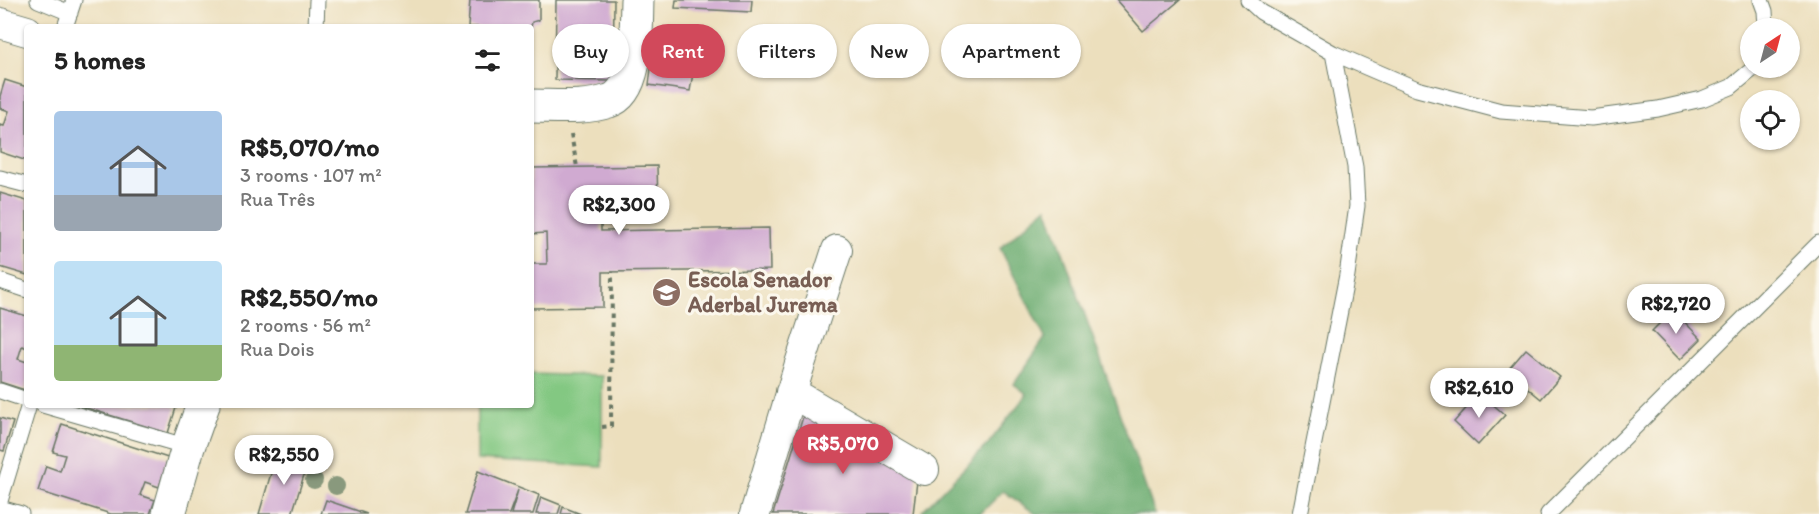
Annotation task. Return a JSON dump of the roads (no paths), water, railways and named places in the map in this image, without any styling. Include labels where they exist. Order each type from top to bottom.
[{"type":"street","points":[[534,106],[599,104],[619,96],[629,78],[636,45],[637,0]]},
{"type":"street","points":[[0,24],[24,30]]},
{"type":"street","points":[[755,514],[791,392],[837,250]]},
{"type":"street","points":[[791,392],[924,470]]},
{"type":"street","points":[[169,514],[202,408]]},
{"type":"lane","points":[[38,0],[69,13]]},
{"type":"lane","points":[[316,24],[317,0]]},
{"type":"lane","points":[[1248,0],[1261,12],[1333,53],[1417,89],[1502,111],[1591,118],[1658,109],[1702,99],[1731,87],[1742,78]]},
{"type":"lane","points":[[1761,0],[1765,18]]},
{"type":"lane","points":[[1300,514],[1347,275],[1357,206],[1355,167],[1333,53]]},
{"type":"lane","points":[[0,178],[24,184]]},
{"type":"lane","points":[[1548,514],[1819,243]]},
{"type":"lane","points":[[0,281],[24,289]]},
{"type":"lane","points":[[0,391],[24,399]]},
{"type":"lane","points":[[0,501],[28,408]]},
{"type":"lane","points":[[54,408],[188,447]]},
{"type":"lane","points":[[0,508],[21,514]]},
{"type":"place","name":"Escola Senador Aderbal Jurema","points":[[667,292]]}]
